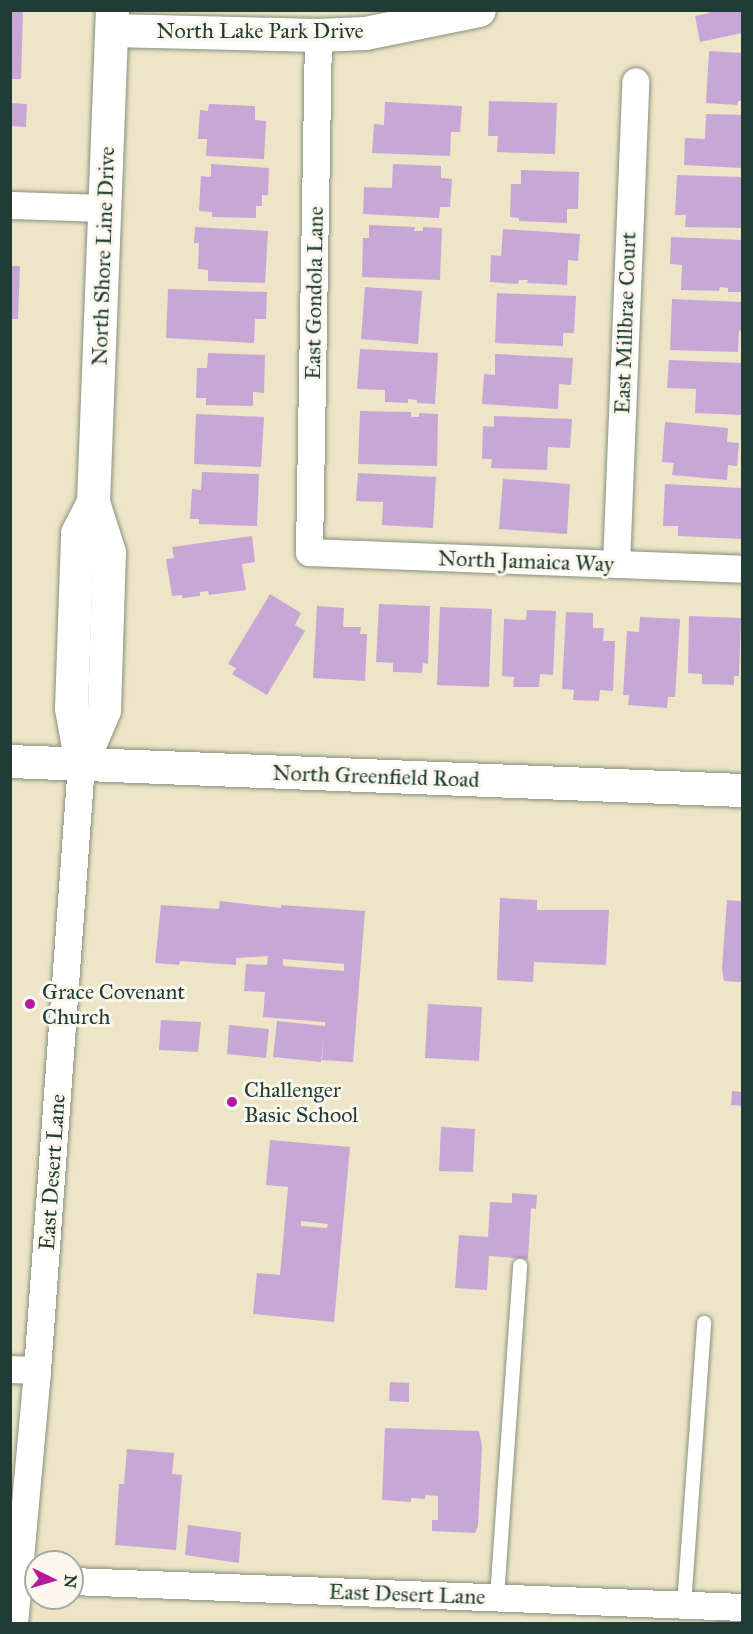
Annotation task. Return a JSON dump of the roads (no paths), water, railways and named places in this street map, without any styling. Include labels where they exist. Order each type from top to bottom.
[{"type":"street","name":"North Lake Park Drive","points":[[112,20],[318,35],[365,33],[479,10]]},
{"type":"street","name":"North Shore Line Drive","points":[[81,764],[104,710],[109,552],[93,502],[112,20]]},
{"type":"street","name":"East Gondola Lane","points":[[309,552],[318,35]]},
{"type":"street","name":"East Millbrae Court","points":[[616,564],[635,81]]},
{"type":"street","points":[[10,205],[105,208]]},
{"type":"street","name":"North Jamaica Way","points":[[309,552],[742,569]]},
{"type":"street","name":"North Greenfield Road","points":[[10,761],[742,790]]},
{"type":"street","name":"East Desert Lane","points":[[28,1550],[37,1370],[81,764]]},
{"type":"street","points":[[10,1369],[37,1370]]},
{"type":"street","name":"East Desert Lane","points":[[84,1581],[742,1607]]},
{"type":"street","name":"East Desert Lane","points":[[14,1623],[24,1589]]},
{"type":"lane","points":[[496,1597],[520,1266]]},
{"type":"lane","points":[[684,1605],[704,1323]]},
{"type":"place","name":"Grace Covenant Church","points":[[30,1004]]},
{"type":"place","name":"Challenger Basic School","points":[[232,1102]]}]
